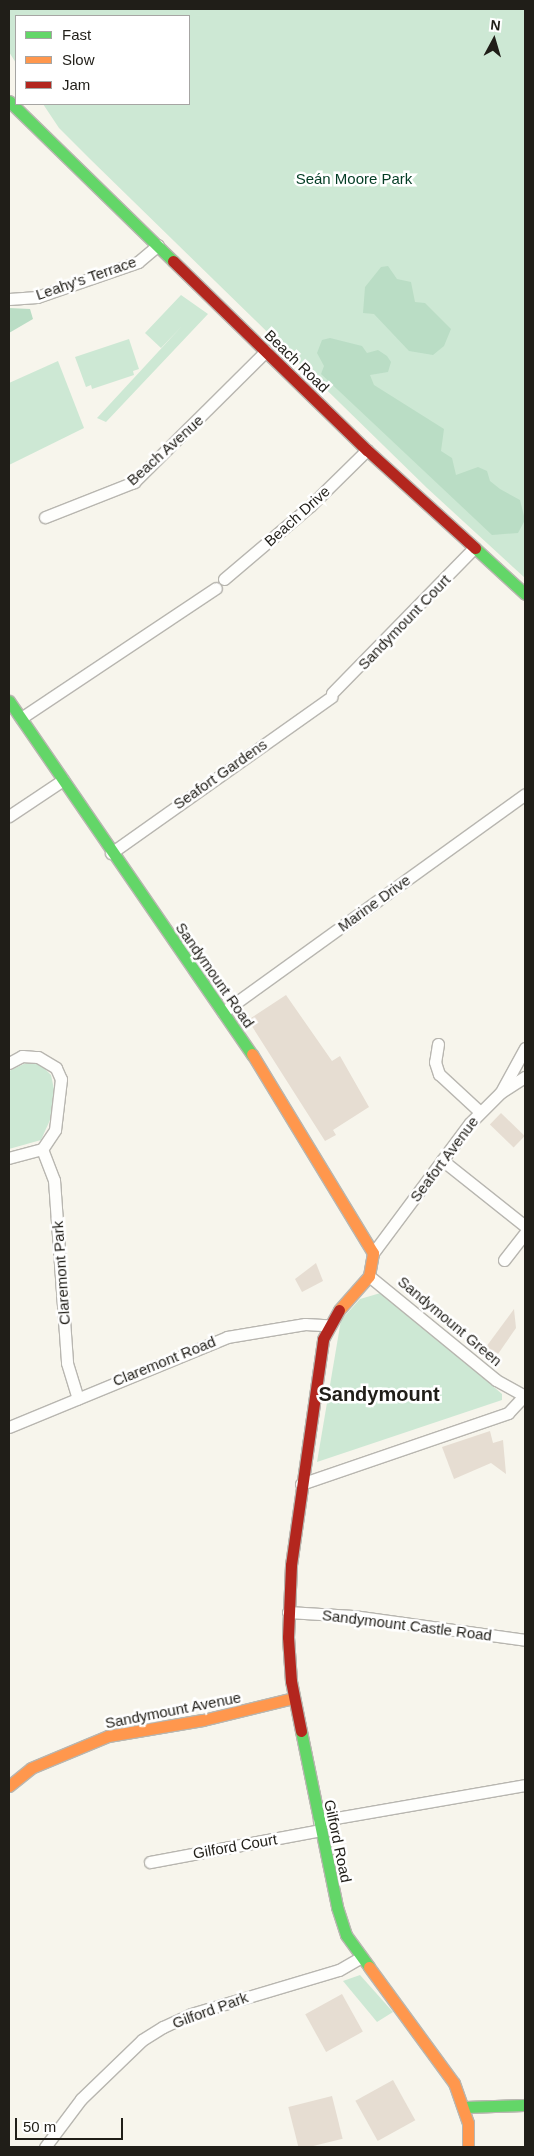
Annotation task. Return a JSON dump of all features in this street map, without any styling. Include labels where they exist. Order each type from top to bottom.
[{"type":"street","name":"Beach Road","points":[[9,101],[366,450],[473,549],[525,594]]},
{"type":"street","name":"Beach Road","points":[[19,105],[52,144]]},
{"type":"street","name":"Leahy's Terrace","points":[[9,299],[37,297],[138,262],[158,245]]},
{"type":"street","name":"Beach Avenue","points":[[45,517],[134,482],[266,351]]},
{"type":"street","name":"Beach Drive","points":[[224,579],[310,506],[366,450]]},
{"type":"street","name":"Sandymount Court","points":[[332,695],[473,549]]},
{"type":"street","points":[[21,718],[216,588]]},
{"type":"street","name":"Seafort Gardens","points":[[111,853],[332,695]]},
{"type":"street","name":"Sandymount Road","points":[[9,701],[111,853],[223,1012],[337,1188],[373,1253]]},
{"type":"street","points":[[9,816],[63,780]]},
{"type":"street","name":"Marine Drive","points":[[223,1012],[525,794]]},
{"type":"street","points":[[438,1044],[436,1062],[439,1074],[480,1112]]},
{"type":"street","points":[[500,1093],[525,1048]]},
{"type":"street","points":[[9,1062],[22,1056],[38,1057],[56,1068],[61,1079],[55,1130],[42,1149],[9,1158]]},
{"type":"street","name":"Seafort Avenue","points":[[373,1253],[480,1112],[500,1093],[525,1077]]},
{"type":"street","name":"Claremont Park","points":[[42,1149],[54,1180],[67,1363],[78,1398]]},
{"type":"street","points":[[442,1160],[525,1226]]},
{"type":"street","points":[[504,1260],[525,1233]]},
{"type":"street","points":[[301,1484],[327,1325],[369,1276],[373,1253]]},
{"type":"street","name":"Sandymount Green","points":[[301,1484],[508,1412],[524,1396],[496,1380],[369,1276]]},
{"type":"street","name":"Claremont Road","points":[[9,1427],[228,1337],[305,1324],[327,1325]]},
{"type":"street","name":"Gilford Road","points":[[301,1484],[288,1612],[294,1698],[337,1907],[346,1935],[360,1958],[434,2050],[464,2107]]},
{"type":"street","name":"Sandymount Castle Road","points":[[288,1612],[353,1616],[525,1640]]},
{"type":"street","name":"Sandymount Avenue","points":[[9,1786],[31,1768],[108,1736],[203,1720],[294,1698]]},
{"type":"street","name":"Gilford Court","points":[[150,1862],[525,1785]]},
{"type":"street","name":"Gilford Park","points":[[45,2147],[81,2100],[142,2040],[163,2027],[191,2014],[339,1970],[360,1958]]},
{"type":"street","points":[[468,2147],[464,2107],[525,2105]]},
{"type":"green space","name":"Seán Moore Park","points":[[9,9],[525,9],[525,578],[427,488],[90,159],[59,128],[44,105],[190,105],[190,15],[15,15],[15,61],[9,52]]},
{"type":"green space","points":[[388,266],[397,279],[411,282],[415,302],[425,303],[451,329],[444,346],[433,355],[409,351],[374,314],[363,313],[365,287],[381,267]]},
{"type":"green space","points":[[181,295],[208,314],[106,422],[97,418],[182,326],[161,348],[145,333]]},
{"type":"green space","points":[[9,308],[30,309],[33,319],[9,333]]},
{"type":"green space","points":[[330,338],[362,346],[367,353],[378,350],[387,356],[391,362],[388,372],[370,375],[374,385],[444,429],[441,451],[452,458],[456,475],[478,467],[487,471],[490,481],[500,489],[520,500],[525,520],[518,533],[492,535],[321,374],[324,366],[317,353],[322,340]]},
{"type":"green space","points":[[129,339],[139,369],[133,371],[134,375],[92,389],[91,385],[86,387],[75,357]]},
{"type":"green space","points":[[58,361],[84,428],[9,465],[9,383]]},
{"type":"green space","points":[[28,1062],[41,1065],[51,1075],[54,1089],[50,1120],[41,1140],[9,1149],[9,1071]]},
{"type":"green space","points":[[384,1292],[502,1394],[502,1400],[317,1462],[341,1320],[360,1299]]},
{"type":"green space","points":[[360,1975],[393,2012],[377,2022],[343,1981]]},
{"type":"building","points":[[286,995],[332,1061],[340,1056],[369,1107],[333,1130],[336,1135],[325,1141],[248,1020]]},
{"type":"building","points":[[501,1113],[525,1136],[514,1147],[490,1125]]},
{"type":"building","points":[[316,1263],[323,1281],[302,1292],[295,1279]]},
{"type":"building","points":[[514,1309],[516,1328],[498,1354],[486,1347]]},
{"type":"building","points":[[490,1431],[493,1443],[503,1440],[506,1474],[491,1463],[454,1479],[442,1447]]},
{"type":"building","points":[[342,1994],[363,2032],[326,2052],[305,2014]]},
{"type":"building","points":[[393,2080],[415,2120],[378,2141],[355,2101]]},
{"type":"building","points":[[332,2096],[343,2139],[309,2147],[298,2147],[288,2107]]},
{"type":"traffic: fast","points":[[9,101],[173,261]]},
{"type":"traffic: fast","points":[[475,548],[525,594]]},
{"type":"traffic: fast","points":[[9,701],[252,1054]]},
{"type":"traffic: fast","points":[[301,1731],[337,1907],[346,1935],[369,1967]]},
{"type":"traffic: fast","points":[[464,2107],[525,2105]]},
{"type":"traffic: slow","points":[[252,1054],[373,1253],[369,1276],[339,1310]]},
{"type":"traffic: slow","points":[[9,1786],[31,1768],[108,1736],[203,1720],[293,1698]]},
{"type":"traffic: slow","points":[[369,1967],[454,2083],[468,2123],[468,2147]]},
{"type":"traffic: jam","points":[[173,261],[367,450],[475,548]]},
{"type":"traffic: jam","points":[[301,1731],[291,1681],[288,1637],[291,1565],[323,1339],[339,1310]]},
{"type":"district","name":"Sandymount","points":[[379,1394]]}]
